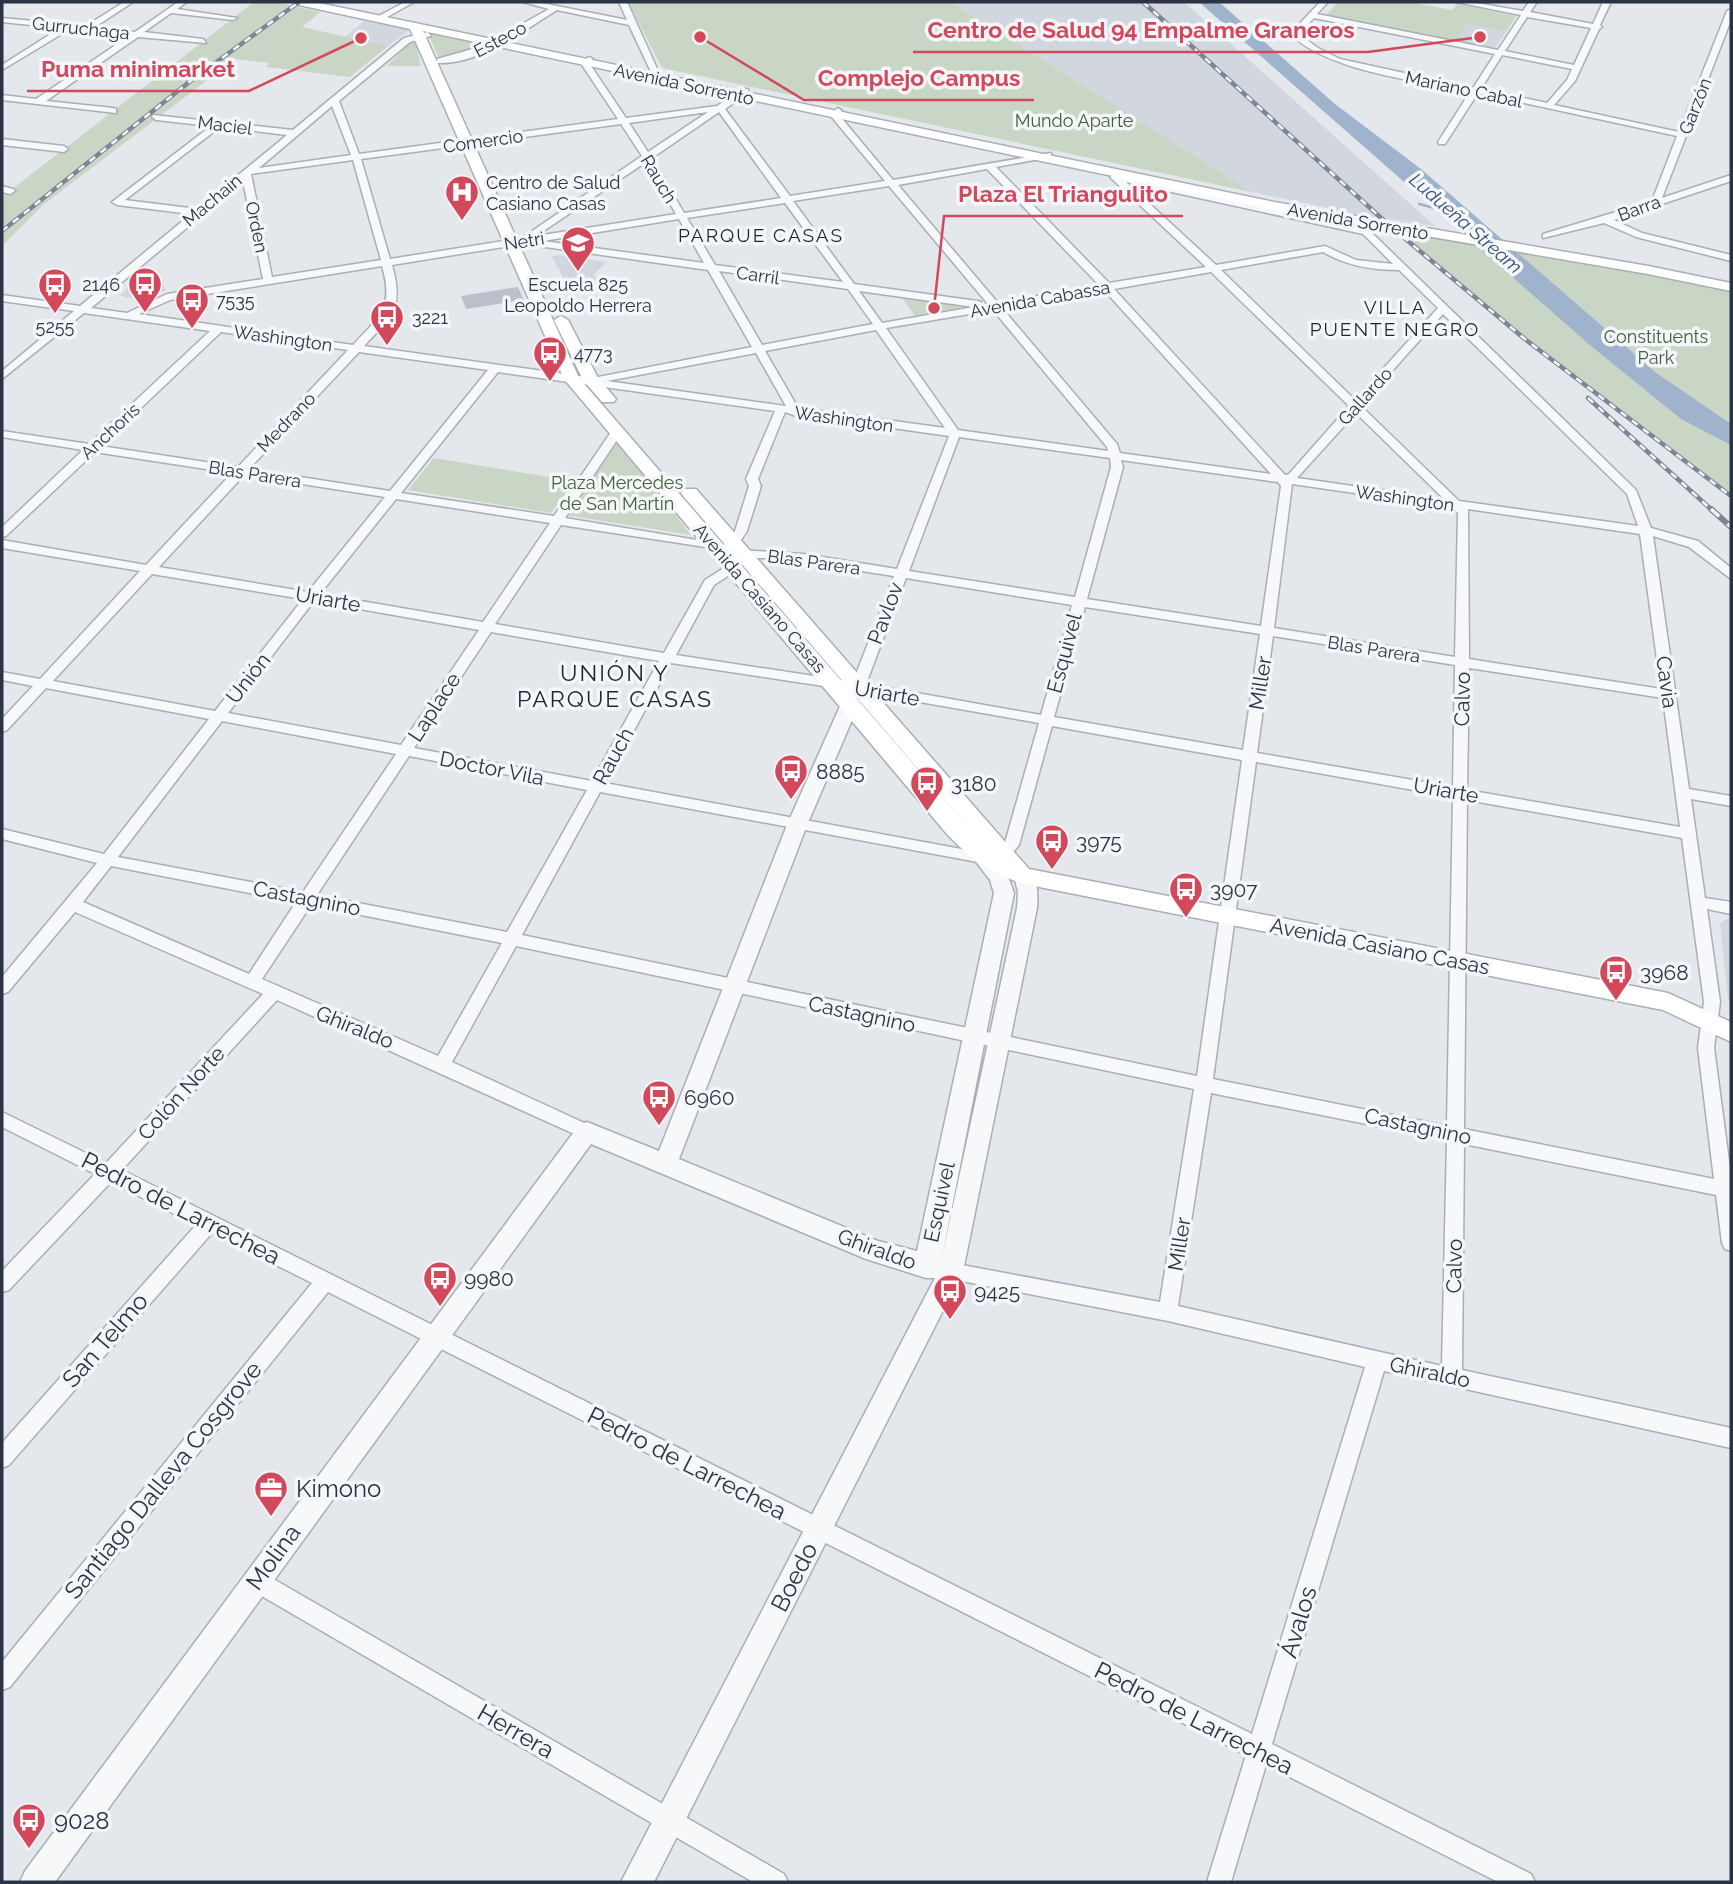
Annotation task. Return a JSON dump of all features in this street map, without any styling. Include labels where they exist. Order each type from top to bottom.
[{"type":"main road","name":"Avenida Sorrento","points":[[299,2],[334,5]]},
{"type":"main road","name":"Avenida Sorrento","points":[[317,2],[424,29],[652,74],[1364,227],[1579,258],[1731,287]]},
{"type":"main road","name":"Avenida Casiano Casas","points":[[424,29],[440,61],[472,142]]},
{"type":"main road","name":"Avenida Casiano Casas","points":[[424,29],[516,242],[582,380],[617,431],[732,552],[833,684],[854,695]]},
{"type":"main road","name":"Avenida Casiano Casas","points":[[582,380],[854,695],[954,828],[993,856],[999,868],[1024,876],[1668,1002],[1721,1028]]},
{"type":"street","points":[[87,29],[129,2]]},
{"type":"street","points":[[38,102],[183,2]]},
{"type":"street","points":[[380,17],[410,2]]},
{"type":"street","points":[[527,2],[632,23]]},
{"type":"street","points":[[623,2],[652,74]]},
{"type":"street","name":"Mariano Cabal","points":[[1324,2],[1294,34],[1327,56],[1355,65],[1684,135]]},
{"type":"street","points":[[1460,2],[1598,27]]},
{"type":"street","points":[[1442,142],[1533,2]]},
{"type":"street","points":[[1549,107],[1572,81],[1607,2]]},
{"type":"street","name":"Esteco","points":[[440,61],[468,56],[556,8]]},
{"type":"street","name":"Garzón","points":[[1656,202],[1731,10]]},
{"type":"street","points":[[170,11],[233,18]]},
{"type":"street","points":[[1312,15],[1577,68]]},
{"type":"street","name":"Gurruchaga","points":[[2,20],[203,41]]},
{"type":"street","points":[[2,68],[68,27]]},
{"type":"street","name":"Machain","points":[[2,376],[334,99],[424,29]]},
{"type":"street","name":"Rauch","points":[[587,61],[648,158],[796,413]]},
{"type":"street","points":[[516,242],[648,158],[742,93]]},
{"type":"street","points":[[2,98],[113,111]]},
{"type":"street","name":"Medrano","points":[[2,727],[386,316],[394,291],[357,159],[334,99]]},
{"type":"street","points":[[720,108],[880,326],[955,434]]},
{"type":"street","name":"Comercio","points":[[246,172],[720,108]]},
{"type":"street","points":[[836,113],[891,183],[1114,446],[1115,457]]},
{"type":"street","name":"Maciel","points":[[156,117],[293,133]]},
{"type":"street","points":[[198,212],[117,202],[219,124]]},
{"type":"street","points":[[2,142],[64,149]]},
{"type":"street","name":"Netri","points":[[128,316],[167,297],[1043,157]]},
{"type":"street","points":[[990,166],[1107,287],[1283,480]]},
{"type":"street","name":"Orden","points":[[246,172],[268,281]]},
{"type":"street","points":[[1113,175],[1357,406],[1457,505]]},
{"type":"street","name":"Barra","points":[[1546,236],[1605,220],[1731,178]]},
{"type":"street","points":[[1605,220],[1639,234],[1731,258]]},
{"type":"street","name":"Cavia","points":[[1364,227],[1632,493],[1646,531],[1712,1002],[1721,1028],[1706,1048],[1731,1243]]},
{"type":"street","name":"Carril","points":[[516,242],[995,307]]},
{"type":"street","name":"Avenida Cabassa","points":[[582,380],[1325,249],[1338,258],[1358,264],[1403,267]]},
{"type":"street","name":"Washington","points":[[2,298],[582,380],[780,411],[1646,531],[1686,538],[1704,549],[1731,575]]},
{"type":"street","name":"Gallardo","points":[[1283,480],[1293,475],[1443,308]]},
{"type":"street","name":"Anchoris","points":[[2,533],[218,329]]},
{"type":"street","name":"Unión","points":[[2,988],[108,860],[312,596],[495,368]]},
{"type":"street","name":"Rauch","points":[[443,1063],[709,583],[732,552],[755,486],[752,479],[780,411]]},
{"type":"street","name":"Laplace","points":[[251,983],[617,431]]},
{"type":"street","name":"Blas Parera","points":[[2,434],[557,521],[732,552],[803,558],[1669,695]]},
{"type":"street","name":"Pavlov","points":[[665,1166],[797,825],[854,695],[955,434]]},
{"type":"street","name":"Esquivel","points":[[938,1269],[974,1038],[1004,893],[993,856],[1012,845],[1117,467],[1115,457]]},
{"type":"street","name":"Miller","points":[[1168,1312],[1204,1083],[1248,757],[1268,632],[1287,485],[1283,480]]},
{"type":"street","name":"Calvo","points":[[1452,1377],[1464,512],[1457,505]]},
{"type":"street","name":"Uriarte","points":[[2,544],[833,684]]},
{"type":"street","name":"Doctor Vila","points":[[2,676],[797,825],[993,856]]},
{"type":"street","name":"Uriarte","points":[[854,695],[1045,722],[1689,834]]},
{"type":"street","points":[[1683,793],[1731,801]]},
{"type":"street","name":"Castagnino","points":[[2,834],[108,860],[512,939],[974,1038],[1724,1189]]},
{"type":"street","name":"Esquivel","points":[[938,1269],[998,1041],[1027,908],[1028,892],[1024,876]]},
{"type":"street","points":[[1698,902],[1731,908]]},
{"type":"street","name":"Ghiraldo","points":[[73,904],[272,993],[443,1063],[665,1166],[875,1251],[938,1269],[1168,1312],[1377,1361],[1731,1438]]},
{"type":"street","name":"Colón Norte","points":[[2,1284],[109,1172],[272,993]]},
{"type":"street","name":"Pedro de Larrechea","points":[[2,1119],[1523,1882]]},
{"type":"street","name":"Molina","points":[[36,1882],[587,1132]]},
{"type":"street","name":"San Telmo","points":[[2,1458],[209,1223]]},
{"type":"street","name":"Boedo","points":[[637,1882],[818,1529],[938,1269]]},
{"type":"street","name":"Santiago Dalleva Cosgrove","points":[[2,1679],[324,1281]]},
{"type":"street","name":"Ávalos","points":[[1219,1882],[1377,1361]]},
{"type":"street","name":"Herrera","points":[[256,1580],[776,1882]]},
{"type":"shaded area","points":[[951,2],[1184,2],[1435,226],[1360,215],[1252,192]]},
{"type":"shaded area","points":[[364,21],[409,30],[388,46],[345,37]]},
{"type":"shaded area","points":[[1467,24],[1506,32],[1492,51],[1454,43]]},
{"type":"shaded area","name":"Escuela 825 Leopoldo Herrera","points":[[559,255],[607,262],[593,275],[608,282],[569,289],[552,257]]},
{"type":"shaded area","points":[[140,278],[163,281],[165,291],[127,298],[120,295]]},
{"type":"shaded area","points":[[1731,919],[1731,1001],[1728,999],[1720,923]]},
{"type":"green space","points":[[254,2],[275,2],[320,12],[302,27],[388,46],[350,77],[266,67],[269,63],[235,59],[43,205],[2,246],[2,197]]},
{"type":"green space","name":"Mundo Aparte","points":[[628,2],[951,2],[1252,192],[662,68]]},
{"type":"green space","points":[[1338,2],[1408,2],[1452,10],[1457,4],[1516,16],[1506,32],[1467,24],[1454,43],[1327,14]]},
{"type":"green space","points":[[426,29],[494,43],[440,61]]},
{"type":"green space","points":[[415,38],[421,66],[387,66]]},
{"type":"green space","name":"Constituents Park","points":[[1390,226],[1648,270],[1731,287],[1731,496],[1526,340]]},
{"type":"green space","points":[[902,298],[956,305],[960,308],[915,316]]},
{"type":"green space","name":"Plaza Mercedes de San Martín","points":[[617,439],[691,535],[565,515]]},
{"type":"green space","name":"Plaza Mercedes de San Martín","points":[[434,458],[574,481],[551,513],[408,490]]},
{"type":"water","name":"Ludueña Stream","points":[[1199,2],[1219,2],[1335,104],[1421,169],[1655,372],[1731,424],[1731,445],[1681,419],[1591,346]]},
{"type":"building","points":[[518,287],[524,300],[466,309],[461,296]]},
{"type":"waterway","name":"Ludueña Stream","points":[[1419,204],[1438,209]]},
{"type":"railway","points":[[2,231],[193,79],[299,2]]},
{"type":"railway","points":[[1143,2],[1390,226],[1526,340],[1731,496]]},
{"type":"railway","points":[[1588,398],[1713,511]]},
{"type":"railway","points":[[1711,509],[1731,527]]},
{"type":"place","name":"Complejo Campus","points":[[700,37]]},
{"type":"place","name":"Centro de Salud 94 Empalme Graneros","points":[[1480,37]]},
{"type":"place","name":"Puma minimarket","points":[[361,38]]},
{"type":"place","name":"Centro de Salud Casiano Casas","points":[[462,222]]},
{"type":"place","name":"Escuela 825 Leopoldo Herrera","points":[[578,273]]},
{"type":"place","name":"Plaza El Triangulito","points":[[934,308]]},
{"type":"place","name":"2146","points":[[145,314]]},
{"type":"place","name":"5255","points":[[55,315]]},
{"type":"place","name":"7535","points":[[192,330]]},
{"type":"place","name":"3221","points":[[387,347]]},
{"type":"place","name":"4773","points":[[550,383]]},
{"type":"place","name":"8885","points":[[791,801]]},
{"type":"place","name":"3180","points":[[927,813]]},
{"type":"place","name":"3975","points":[[1052,871]]},
{"type":"place","name":"3907","points":[[1186,919]]},
{"type":"place","name":"3968","points":[[1616,1002]]},
{"type":"place","name":"6960","points":[[659,1127]]},
{"type":"place","name":"9980","points":[[440,1308]]},
{"type":"place","name":"9425","points":[[950,1321]]},
{"type":"place","name":"Kimono","points":[[271,1518]]},
{"type":"place","name":"9028","points":[[29,1850]]},
{"type":"district","name":"PARQUE CASAS","points":[[761,235]]},
{"type":"district","name":"VILLA PUENTE NEGRO","points":[[1395,318]]},
{"type":"district","name":"UNIÓN Y PARQUE CASAS","points":[[615,685]]}]
